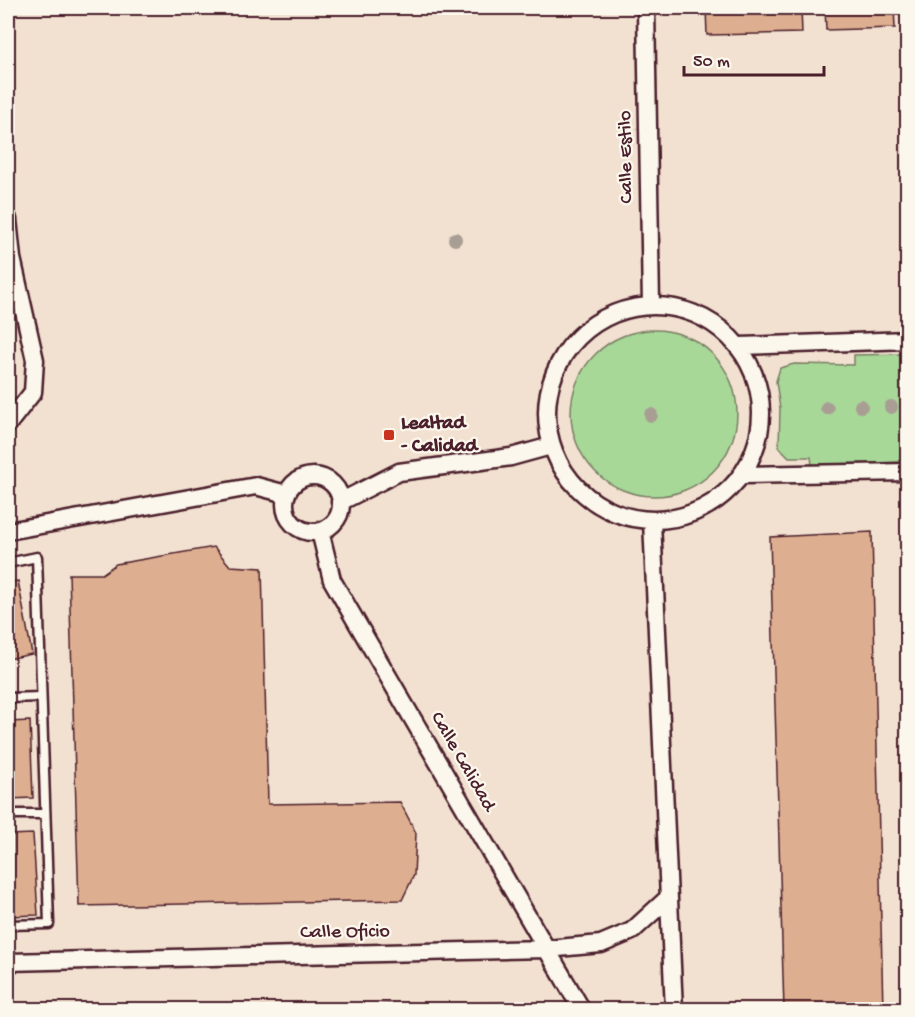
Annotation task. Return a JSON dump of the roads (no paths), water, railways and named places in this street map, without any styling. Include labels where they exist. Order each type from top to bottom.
[{"type":"street","name":"Calle Estilo","points":[[646,8],[651,305]]},
{"type":"street","points":[[8,219],[12,258],[35,360],[33,392],[8,424]]},
{"type":"street","points":[[651,305],[684,309],[715,324],[740,346],[756,376],[763,410],[758,444],[743,475],[718,500],[687,516],[652,521],[619,515],[590,500],[566,475],[551,446],[546,413],[551,380],[566,351],[589,327],[618,311],[651,305]]},
{"type":"street","points":[[740,346],[908,340]]},
{"type":"street","points":[[340,502],[399,472],[511,458],[551,446]]},
{"type":"street","points":[[743,475],[908,472]]},
{"type":"street","points":[[316,476],[333,485],[340,502],[336,520],[320,531],[310,532],[292,523],[287,514],[286,494],[298,480],[316,476]]},
{"type":"street","points":[[8,531],[256,486],[286,494]]},
{"type":"street","points":[[652,521],[674,1010]]},
{"type":"street","name":"Calle Calidad","points":[[320,531],[332,580],[582,1010]]},
{"type":"street","name":"Calle Oficio","points":[[8,962],[547,949],[601,944],[632,931],[668,898]]},
{"type":"lane","points":[[8,563],[37,557],[49,924],[8,925]]},
{"type":"lane","points":[[8,698],[41,697]]},
{"type":"lane","points":[[8,814],[45,814]]},
{"type":"place","name":"Lealtad - Calidad","points":[[389,435]]}]
